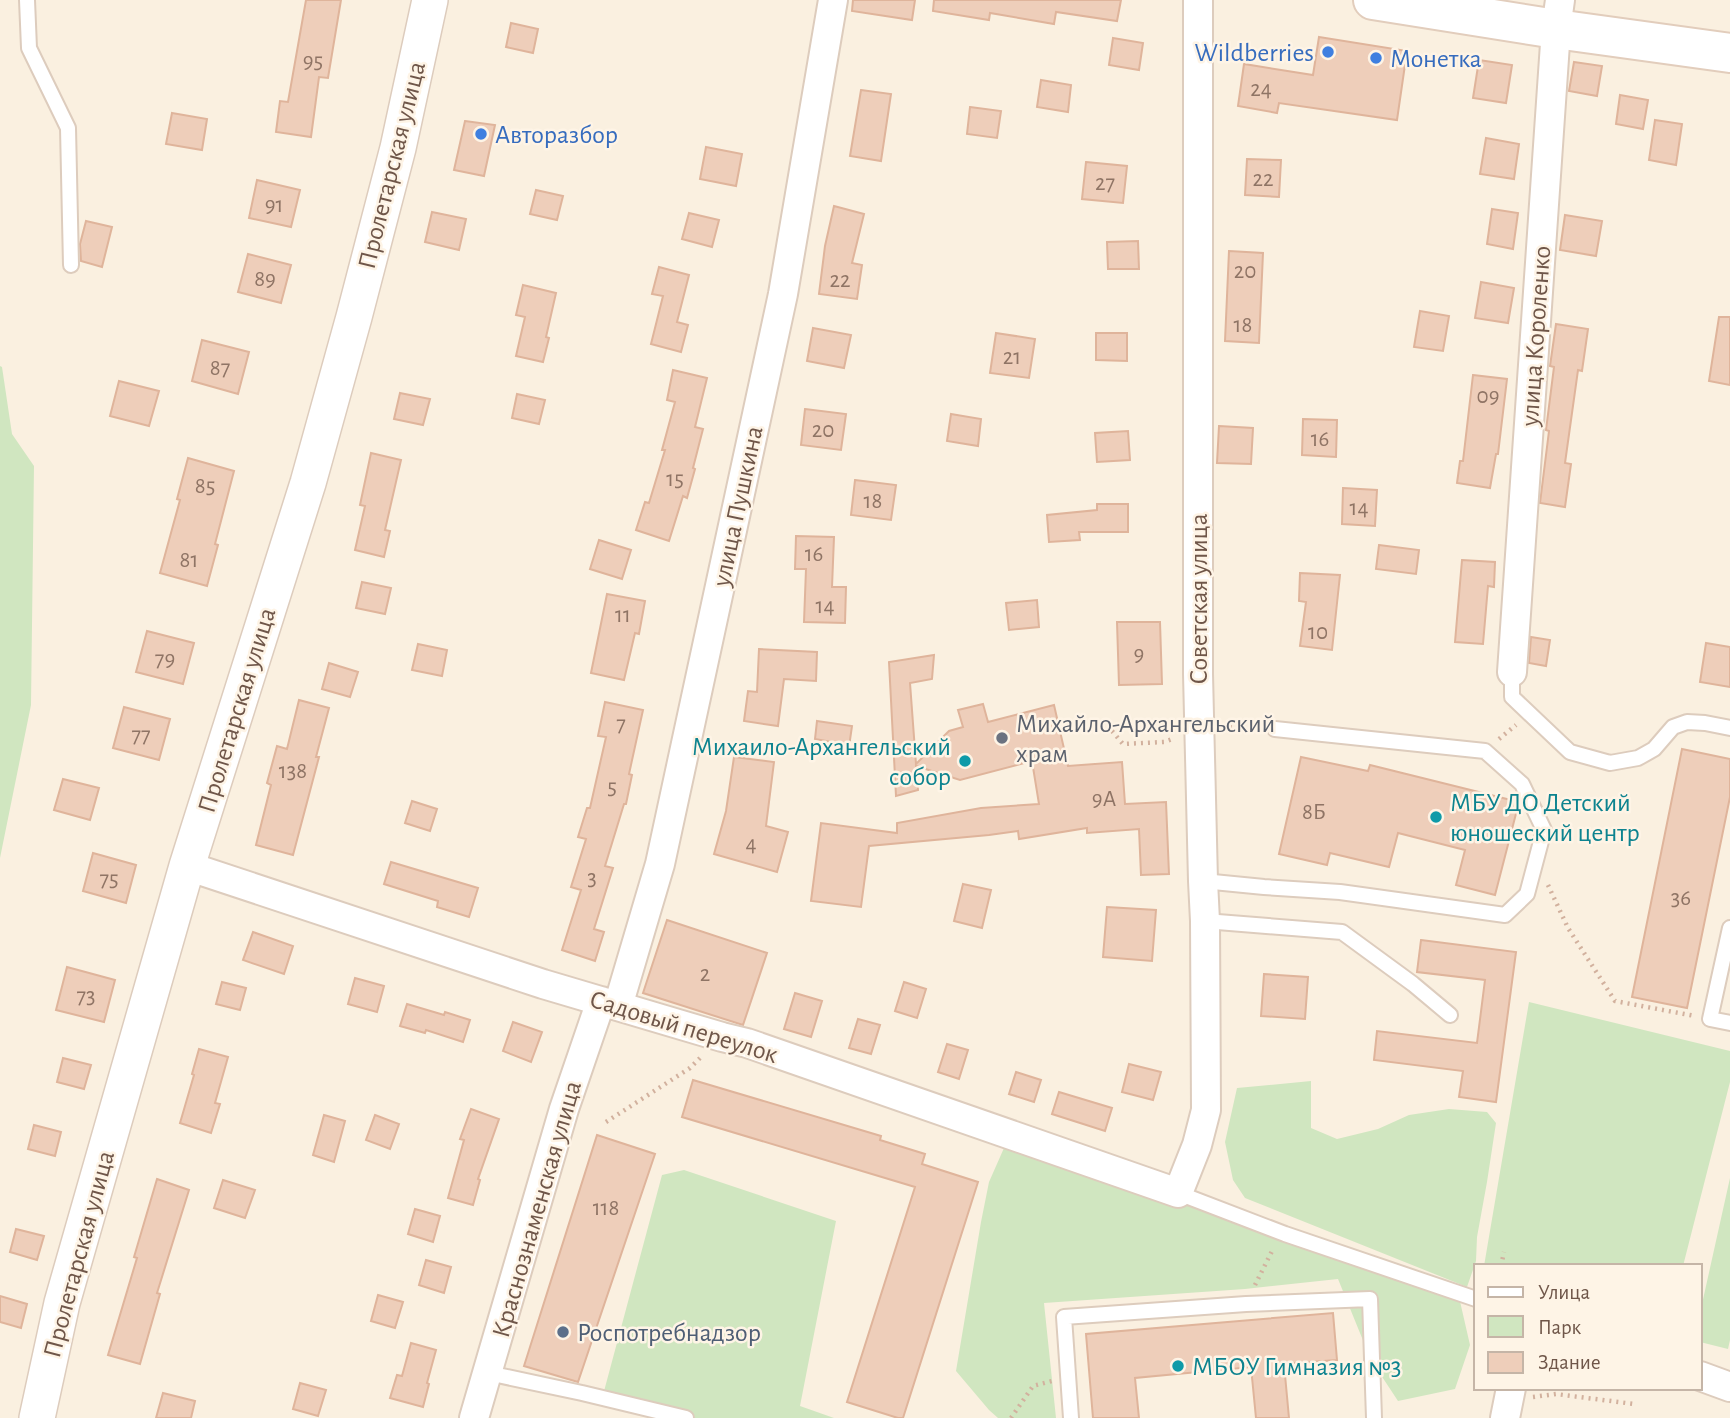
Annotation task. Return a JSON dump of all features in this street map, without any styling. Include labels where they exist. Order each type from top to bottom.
[{"type":"main road","points":[[1373,0],[1558,15],[1730,53]]},
{"type":"street","name":"Пролетарская улица","points":[[37,1418],[62,1303],[187,866],[312,470],[398,148],[430,0]]},
{"type":"street","name":"улица Пушкина","points":[[610,1004],[660,864],[780,308],[833,0]]},
{"type":"street","name":"Советская улица","points":[[1178,1194],[1197,1145],[1206,1110],[1205,921],[1199,727],[1198,0]]},
{"type":"street","name":"улица Короленко","points":[[1512,672],[1558,15]]},
{"type":"street","name":"Садовый переулок","points":[[187,866],[543,984],[747,1043],[1178,1194]]},
{"type":"street","name":"Краснознаменская улица","points":[[474,1418],[564,1108],[610,1004]]},
{"type":"street","points":[[1702,1377],[1730,1387]]},
{"type":"street","points":[[1505,1418],[1521,1398]]},
{"type":"lane","points":[[27,0],[29,48],[68,128],[71,265]]},
{"type":"lane","points":[[1512,672],[1512,697],[1570,752],[1610,764],[1638,758],[1654,749],[1673,727],[1687,722],[1730,728]]},
{"type":"lane","points":[[1203,881],[1340,892],[1505,915],[1527,894],[1544,830],[1522,784],[1485,751],[1275,729]]},
{"type":"lane","points":[[1205,921],[1342,932],[1450,1015]]},
{"type":"lane","points":[[1730,928],[1710,1019],[1730,1023]]},
{"type":"lane","points":[[1178,1194],[1285,1234],[1474,1298]]},
{"type":"lane","points":[[1071,1418],[1064,1317],[1246,1304],[1370,1299],[1374,1418]]},
{"type":"lane","points":[[488,1373],[686,1418]]},
{"type":"path","points":[[1485,751],[1530,713]]},
{"type":"path","points":[[1112,731],[1123,744],[1164,743],[1199,727],[1275,729]]},
{"type":"path","points":[[1536,859],[1568,928],[1615,1001],[1710,1019]]},
{"type":"path","points":[[606,1122],[690,1068],[722,1037]]},
{"type":"path","points":[[1246,1304],[1270,1252],[1285,1234]]},
{"type":"path","points":[[1501,1264],[1504,1252]]},
{"type":"path","points":[[1011,1418],[1033,1386],[1069,1376]]},
{"type":"path","points":[[1521,1398],[1556,1394],[1634,1404]]},
{"type":"green space","points":[[0,366],[12,434],[34,466],[31,705],[0,858]]},
{"type":"green space","points":[[1529,1002],[1730,1051],[1730,1082],[1684,1264],[1484,1264]]},
{"type":"green space","points":[[1311,1081],[1311,1128],[1337,1139],[1378,1129],[1409,1115],[1449,1109],[1487,1112],[1496,1123],[1477,1237],[1476,1261],[1467,1287],[1245,1198],[1233,1180],[1225,1142],[1237,1088]]},
{"type":"green space","points":[[1004,1148],[1139,1188],[1459,1297],[1470,1345],[1455,1389],[1398,1401],[1371,1360],[1338,1279],[1245,1289],[1044,1303],[1056,1418],[998,1418],[956,1371],[989,1182]]},
{"type":"green space","points":[[684,1170],[836,1221],[800,1406],[834,1418],[666,1418],[603,1395],[662,1175]]},
{"type":"green space","points":[[1730,1178],[1728,1349],[1702,1342],[1702,1304]]},
{"type":"building","points":[[306,0],[341,0],[328,78],[319,77],[311,137],[276,132],[280,101],[288,102]]},
{"type":"building","points":[[853,0],[915,0],[912,20],[852,11]]},
{"type":"building","points":[[934,0],[1121,0],[1117,21],[1056,12],[1054,24],[990,13],[989,20],[933,11]]},
{"type":"building","points":[[511,23],[538,29],[533,53],[506,47]]},
{"type":"building","points":[[1319,37],[1407,51],[1397,120],[1279,103],[1277,113],[1238,106],[1244,64],[1313,75]]},
{"type":"building","points":[[1113,38],[1143,43],[1139,70],[1109,65]]},
{"type":"building","points":[[1479,60],[1512,65],[1506,103],[1473,98]]},
{"type":"building","points":[[1574,62],[1602,66],[1597,96],[1569,91]]},
{"type":"building","points":[[1041,80],[1071,85],[1068,112],[1037,107]]},
{"type":"building","points":[[861,90],[891,94],[881,161],[850,156]]},
{"type":"building","points":[[1620,95],[1648,100],[1643,129],[1616,124]]},
{"type":"building","points":[[970,107],[1001,111],[997,138],[967,134]]},
{"type":"building","points":[[172,113],[207,119],[202,150],[166,144]]},
{"type":"building","points":[[1655,120],[1682,124],[1676,165],[1649,160]]},
{"type":"building","points":[[465,121],[495,125],[484,176],[454,170]]},
{"type":"building","points":[[1486,138],[1519,144],[1514,179],[1480,174]]},
{"type":"building","points":[[706,147],[742,154],[736,186],[700,179]]},
{"type":"building","points":[[1247,159],[1281,160],[1279,197],[1245,195]]},
{"type":"building","points":[[1086,162],[1127,166],[1123,203],[1082,199]]},
{"type":"building","points":[[257,180],[300,190],[291,227],[249,218]]},
{"type":"building","points":[[536,190],[563,196],[557,220],[530,214]]},
{"type":"building","points":[[834,206],[864,214],[852,263],[862,265],[857,299],[819,294],[825,246]]},
{"type":"building","points":[[1492,209],[1518,213],[1513,249],[1487,244]]},
{"type":"building","points":[[432,212],[466,219],[459,250],[425,242]]},
{"type":"building","points":[[689,213],[719,220],[712,247],[682,239]]},
{"type":"building","points":[[1565,215],[1602,221],[1596,256],[1560,250]]},
{"type":"building","points":[[86,221],[112,227],[102,267],[81,261],[80,244]]},
{"type":"building","points":[[1138,241],[1139,269],[1108,269],[1107,242]]},
{"type":"building","points":[[1229,251],[1263,253],[1259,343],[1225,341]]},
{"type":"building","points":[[248,254],[291,265],[281,303],[238,292]]},
{"type":"building","points":[[659,267],[689,275],[677,322],[688,325],[681,352],[651,344],[663,296],[652,294]]},
{"type":"building","points":[[1481,282],[1514,288],[1508,323],[1475,318]]},
{"type":"building","points":[[523,285],[556,293],[543,362],[516,356],[525,317],[516,315]]},
{"type":"building","points":[[1420,311],[1449,316],[1443,351],[1414,347]]},
{"type":"building","points":[[1719,317],[1730,317],[1730,385],[1709,381]]},
{"type":"building","points":[[1556,324],[1588,329],[1582,371],[1578,370],[1565,463],[1571,464],[1565,507],[1540,503],[1549,431],[1546,430],[1554,367],[1550,366]]},
{"type":"building","points":[[813,328],[851,335],[844,368],[807,361]]},
{"type":"building","points":[[996,333],[1035,339],[1029,378],[990,373]]},
{"type":"building","points":[[1096,333],[1127,333],[1127,361],[1096,360]]},
{"type":"building","points":[[202,340],[249,352],[238,394],[192,381]]},
{"type":"building","points":[[673,370],[707,378],[695,427],[703,429],[693,468],[695,469],[687,498],[683,496],[669,541],[636,530],[645,502],[649,503],[665,450],[662,450],[675,402],[667,400]]},
{"type":"building","points":[[1473,375],[1507,379],[1498,454],[1490,488],[1457,483],[1460,461],[1463,461]]},
{"type":"building","points":[[119,381],[159,391],[149,426],[110,416]]},
{"type":"building","points":[[400,393],[430,399],[423,425],[394,419]]},
{"type":"building","points":[[517,394],[545,400],[539,424],[512,418]]},
{"type":"building","points":[[805,409],[846,414],[841,450],[801,445]]},
{"type":"building","points":[[951,414],[981,419],[978,446],[947,441]]},
{"type":"building","points":[[1303,419],[1337,420],[1336,457],[1302,455]]},
{"type":"building","points":[[1219,426],[1253,428],[1251,464],[1217,463]]},
{"type":"building","points":[[1128,431],[1130,460],[1097,462],[1095,433]]},
{"type":"building","points":[[371,453],[401,460],[385,530],[390,531],[384,557],[355,550],[365,506],[360,505]]},
{"type":"building","points":[[188,458],[234,471],[207,586],[160,573],[180,500],[177,499]]},
{"type":"building","points":[[855,480],[896,485],[891,520],[851,515]]},
{"type":"building","points":[[1343,488],[1377,490],[1375,526],[1342,524]]},
{"type":"building","points":[[1097,504],[1128,504],[1128,532],[1079,532],[1080,540],[1049,542],[1047,515],[1097,510]]},
{"type":"building","points":[[796,536],[834,537],[832,587],[846,587],[845,623],[804,622],[806,569],[795,569]]},
{"type":"building","points":[[599,540],[631,550],[622,579],[590,569]]},
{"type":"building","points":[[1379,545],[1419,550],[1416,574],[1376,569]]},
{"type":"building","points":[[1462,560],[1495,562],[1494,587],[1488,586],[1483,644],[1455,642]]},
{"type":"building","points":[[1300,573],[1340,575],[1332,650],[1300,646],[1306,602],[1299,601]]},
{"type":"building","points":[[362,582],[391,588],[385,614],[356,608]]},
{"type":"building","points":[[607,594],[645,601],[639,634],[635,633],[624,680],[591,673]]},
{"type":"building","points":[[1037,600],[1039,627],[1009,630],[1006,603]]},
{"type":"building","points":[[1117,622],[1160,622],[1162,684],[1119,685]]},
{"type":"building","points":[[147,631],[194,643],[183,684],[136,672]]},
{"type":"building","points":[[1531,637],[1550,640],[1546,666],[1529,663]]},
{"type":"building","points":[[1706,643],[1730,647],[1730,687],[1700,682]]},
{"type":"building","points":[[418,644],[447,650],[442,676],[412,670]]},
{"type":"building","points":[[759,649],[817,652],[816,681],[784,679],[778,726],[744,721],[748,691],[757,692]]},
{"type":"building","points":[[934,655],[932,679],[910,683],[916,764],[949,731],[963,727],[958,710],[983,704],[988,722],[1054,705],[1068,766],[1122,762],[1125,804],[1166,802],[1169,874],[1141,875],[1139,829],[1087,833],[1087,828],[1019,839],[1018,831],[869,846],[861,907],[811,901],[821,823],[897,833],[897,823],[981,808],[1039,804],[1032,761],[960,780],[916,766],[918,790],[896,796],[889,662]]},
{"type":"building","points":[[329,663],[358,672],[350,697],[322,689]]},
{"type":"building","points":[[299,700],[329,708],[293,855],[256,845],[271,785],[267,783],[277,746],[287,749]]},
{"type":"building","points":[[605,702],[643,710],[629,774],[632,775],[626,804],[605,866],[613,868],[594,929],[604,932],[595,961],[562,950],[581,890],[571,887],[586,839],[578,837],[587,808],[590,808],[606,737],[598,736]]},
{"type":"building","points":[[124,707],[170,719],[159,760],[113,748]]},
{"type":"building","points":[[817,721],[852,726],[849,747],[831,745],[832,742],[815,739]]},
{"type":"building","points":[[1682,749],[1730,759],[1730,797],[1687,1008],[1632,997]]},
{"type":"building","points":[[734,757],[774,762],[766,826],[788,832],[777,872],[714,854],[726,811]]},
{"type":"building","name":"МБУ ДО Детский юношеский центр","points":[[1301,757],[1368,771],[1370,765],[1519,802],[1495,895],[1456,885],[1465,850],[1398,833],[1389,867],[1330,853],[1327,865],[1279,854]]},
{"type":"building","points":[[63,779],[99,788],[90,820],[54,810]]},
{"type":"building","points":[[412,801],[437,809],[430,831],[405,823]]},
{"type":"building","points":[[93,853],[136,865],[126,903],[83,891]]},
{"type":"building","points":[[391,862],[478,888],[469,917],[437,907],[438,901],[384,884]]},
{"type":"building","points":[[963,884],[991,890],[982,928],[954,921]]},
{"type":"building","points":[[1107,907],[1156,910],[1152,961],[1103,957]]},
{"type":"building","points":[[667,920],[767,953],[743,1025],[643,993]]},
{"type":"building","points":[[253,932],[293,946],[284,974],[243,960]]},
{"type":"building","points":[[1421,940],[1516,952],[1496,1102],[1459,1097],[1463,1071],[1374,1060],[1377,1031],[1477,1043],[1485,980],[1417,972]]},
{"type":"building","points":[[67,967],[115,980],[104,1022],[56,1010]]},
{"type":"building","points":[[1264,974],[1308,977],[1305,1019],[1261,1016]]},
{"type":"building","points":[[355,978],[384,986],[377,1012],[348,1004]]},
{"type":"building","points":[[222,982],[246,988],[240,1010],[216,1004]]},
{"type":"building","points":[[904,982],[926,989],[917,1018],[895,1011]]},
{"type":"building","points":[[795,993],[822,1001],[811,1037],[784,1029]]},
{"type":"building","points":[[407,1004],[470,1020],[463,1042],[426,1030],[425,1033],[400,1026]]},
{"type":"building","points":[[858,1019],[880,1025],[871,1054],[849,1048]]},
{"type":"building","points":[[513,1022],[542,1032],[531,1062],[503,1051]]},
{"type":"building","points":[[947,1044],[968,1050],[959,1079],[938,1072]]},
{"type":"building","points":[[199,1049],[228,1057],[215,1103],[220,1104],[211,1133],[180,1123]]},
{"type":"building","points":[[63,1058],[91,1065],[84,1089],[57,1082]]},
{"type":"building","points":[[1129,1064],[1161,1072],[1153,1100],[1122,1092]]},
{"type":"building","points":[[1016,1072],[1041,1080],[1034,1102],[1009,1094]]},
{"type":"building","points":[[693,1080],[881,1136],[880,1140],[925,1154],[922,1164],[978,1182],[903,1418],[847,1402],[915,1187],[682,1117]]},
{"type":"building","points":[[1059,1092],[1112,1108],[1105,1131],[1052,1114]]},
{"type":"building","points":[[471,1109],[499,1119],[478,1179],[480,1180],[473,1205],[448,1198],[464,1140],[460,1139]]},
{"type":"building","points":[[324,1115],[345,1121],[334,1162],[313,1155]]},
{"type":"building","points":[[375,1115],[399,1124],[390,1149],[366,1140]]},
{"type":"building","points":[[34,1125],[61,1132],[55,1156],[28,1149]]},
{"type":"building","points":[[597,1135],[655,1154],[578,1382],[524,1366]]},
{"type":"building","points":[[157,1179],[189,1190],[157,1293],[160,1294],[140,1364],[108,1355]]},
{"type":"building","points":[[223,1180],[255,1190],[245,1218],[214,1208]]},
{"type":"building","points":[[415,1209],[440,1216],[433,1242],[408,1234]]},
{"type":"building","points":[[16,1229],[44,1236],[37,1260],[10,1252]]},
{"type":"building","points":[[426,1260],[451,1267],[444,1293],[419,1285]]},
{"type":"building","points":[[378,1295],[403,1302],[395,1328],[371,1321]]},
{"type":"building","points":[[0,1296],[27,1304],[21,1328],[0,1322]]},
{"type":"building","name":"МБОУ Гимназия №3","points":[[1333,1313],[1337,1360],[1284,1364],[1289,1418],[1256,1418],[1251,1367],[1135,1378],[1139,1418],[1093,1418],[1086,1334]]},
{"type":"building","points":[[411,1343],[436,1350],[423,1407],[390,1398],[397,1375],[402,1376]]},
{"type":"building","points":[[300,1383],[326,1390],[318,1416],[293,1409]]},
{"type":"building","points":[[163,1393],[195,1401],[191,1418],[156,1418]]},
{"type":"place","name":"Wildberries","points":[[1328,52]]},
{"type":"place","name":"Монетка","points":[[1376,58]]},
{"type":"place","name":"Авторазбор","points":[[481,134]]},
{"type":"place","name":"Михайло-Архангельский храм","points":[[1002,738]]},
{"type":"place","name":"Михаило-Архангельский собор","points":[[965,761]]},
{"type":"place","name":"МБУ ДО Детский юношеский центр","points":[[1436,817]]},
{"type":"place","name":"Роспотребнадзор","points":[[563,1332]]},
{"type":"place","name":"МБОУ Гимназия №3","points":[[1178,1366]]}]
